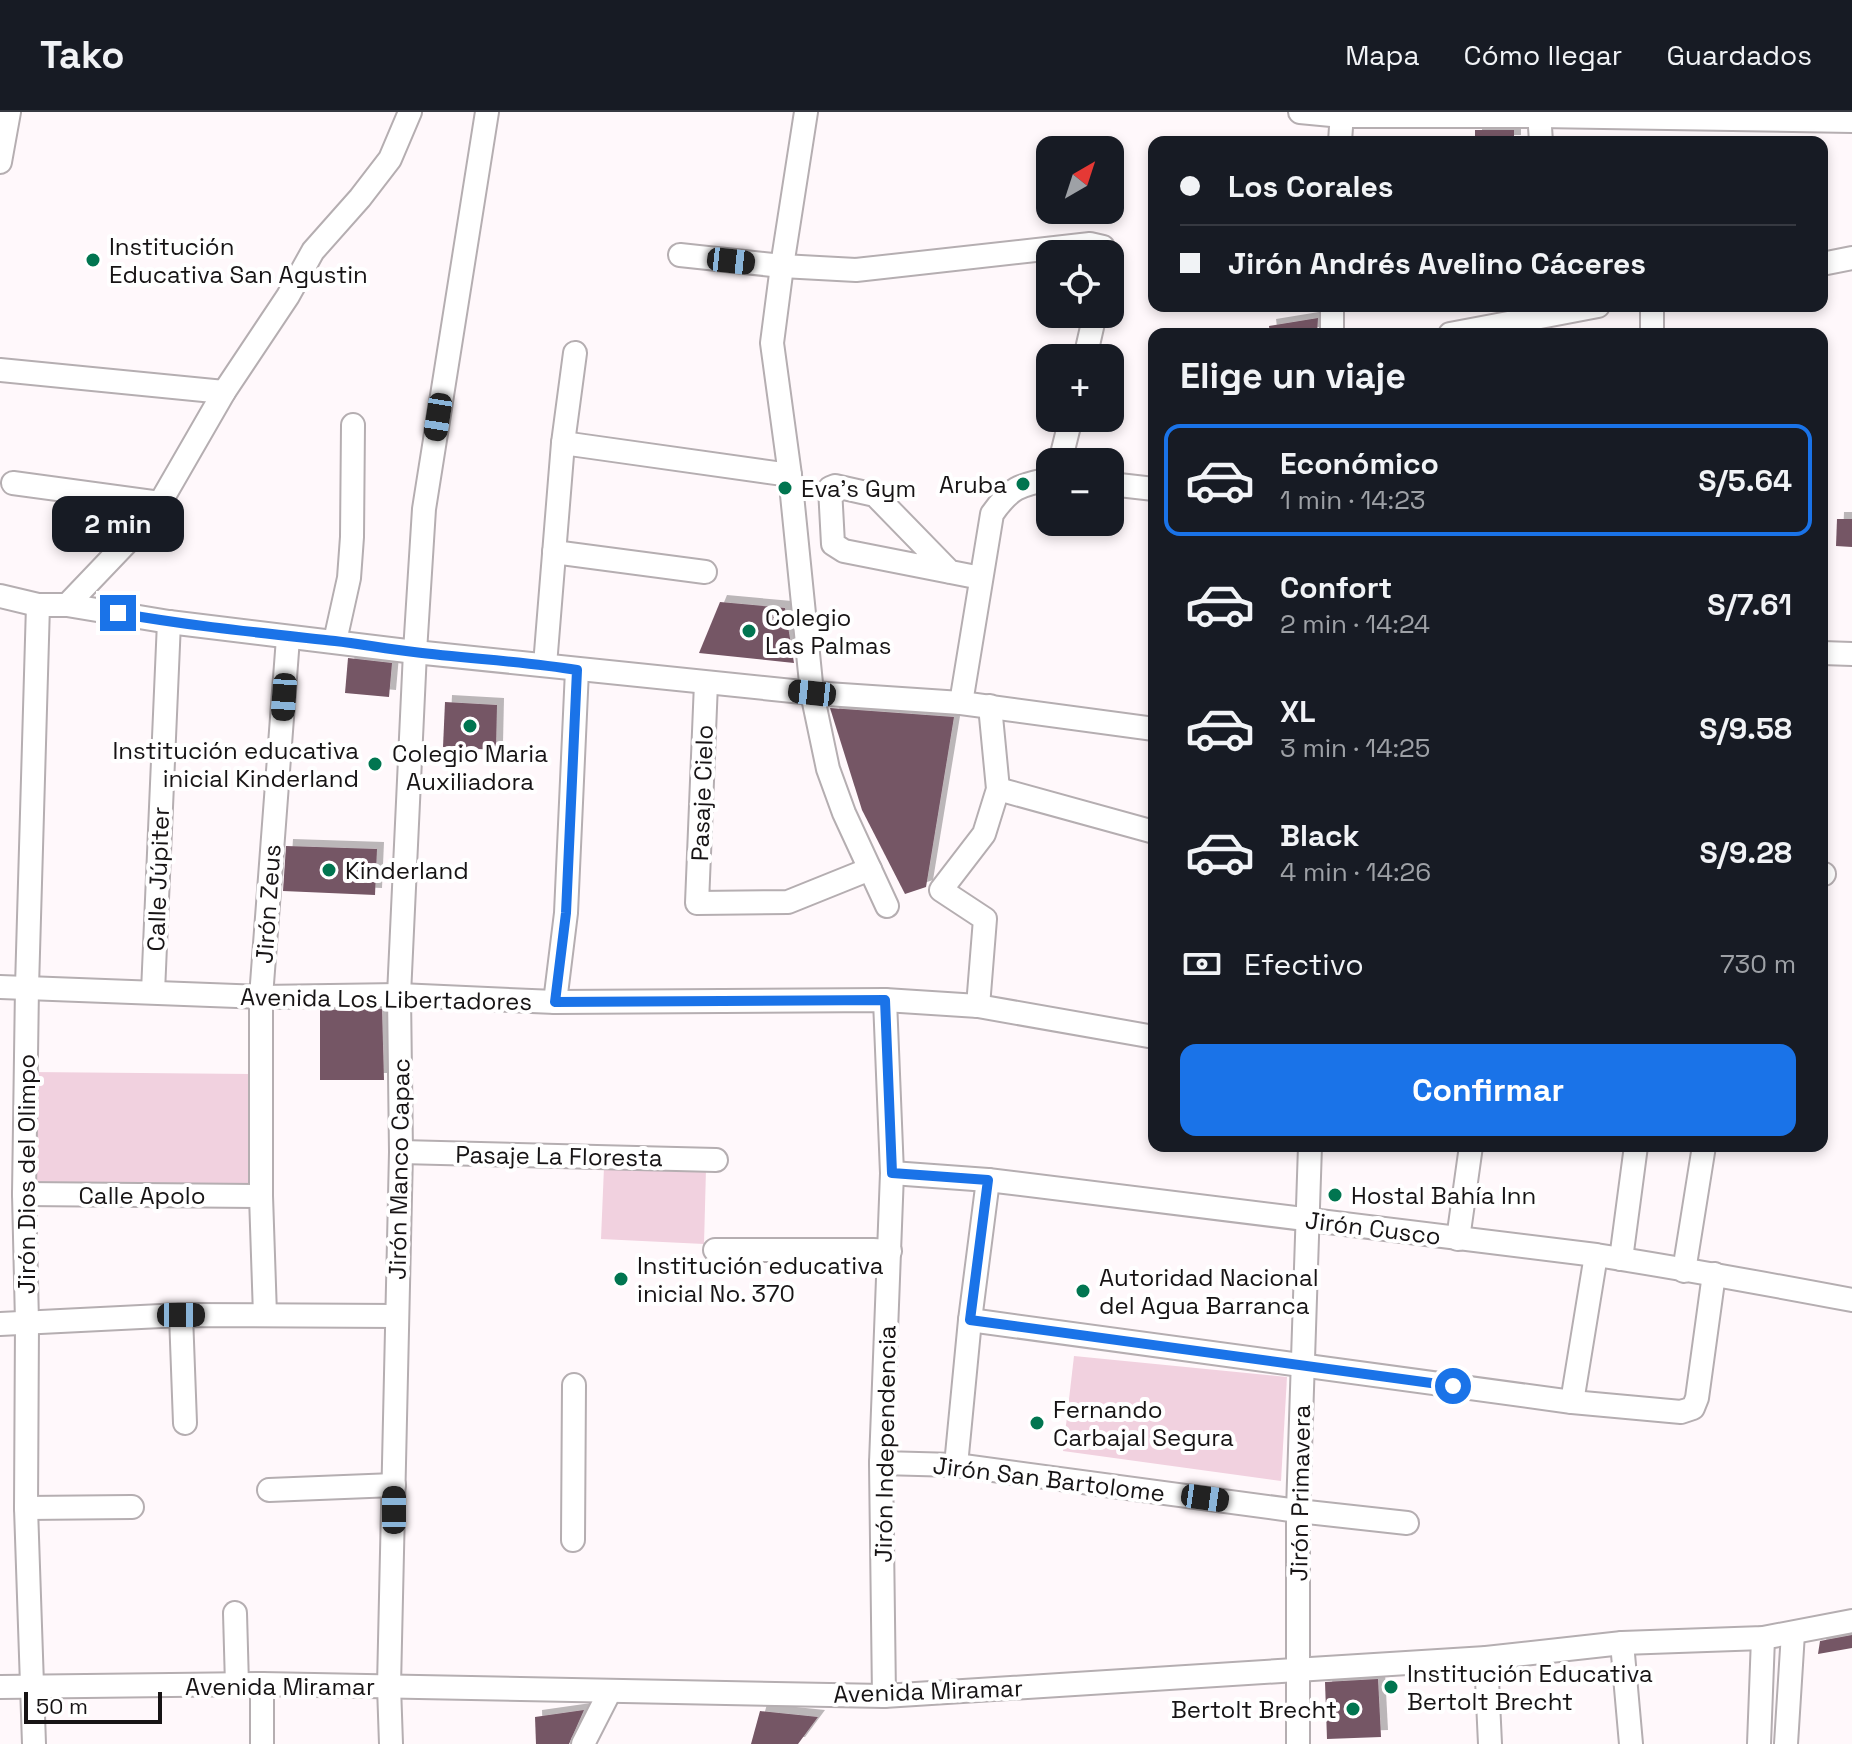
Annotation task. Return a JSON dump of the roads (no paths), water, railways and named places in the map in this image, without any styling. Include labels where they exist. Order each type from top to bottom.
[{"type":"street","points":[[0,162],[9,112]]},
{"type":"street","points":[[67,605],[160,503],[224,392],[288,296],[313,251],[390,159],[410,112]]},
{"type":"street","name":"Jirón Manco Capac","points":[[391,1744],[389,1686],[401,1152],[399,995],[415,652],[424,509],[487,112]]},
{"type":"street","points":[[806,112],[772,343],[790,475],[812,693],[828,769],[844,813],[887,906]]},
{"type":"street","points":[[1300,112],[1852,121]]},
{"type":"street","points":[[1340,136],[1342,114]]},
{"type":"street","points":[[1539,114],[1541,136]]},
{"type":"street","points":[[680,255],[856,270],[1036,254]]},
{"type":"street","points":[[1828,263],[1852,258]]},
{"type":"street","points":[[1488,328],[1575,312]]},
{"type":"street","points":[[545,665],[563,443],[575,353]]},
{"type":"street","points":[[0,370],[224,392]]},
{"type":"street","points":[[335,641],[349,578],[353,425]]},
{"type":"street","points":[[563,443],[790,475]]},
{"type":"street","points":[[961,703],[992,514],[1005,495],[1036,481]]},
{"type":"street","points":[[13,483],[160,503]]},
{"type":"street","points":[[950,572],[875,495],[835,486],[830,488],[833,544],[837,548],[844,551],[950,572],[981,578]]},
{"type":"street","points":[[1124,486],[1148,488]]},
{"type":"street","points":[[554,552],[705,572]]},
{"type":"street","points":[[0,596],[38,605],[67,605],[288,638],[706,683],[990,706],[1148,728]]},
{"type":"street","name":"Jirón Dios del Olimpo","points":[[34,1744],[26,1508],[24,1194],[38,605]]},
{"type":"street","name":"Calle Júpiter","points":[[153,992],[169,622]]},
{"type":"street","name":"Jirón Zeus","points":[[265,1315],[261,1196],[261,997],[288,638]]},
{"type":"street","points":[[1828,653],[1852,654]]},
{"type":"street","points":[[555,1002],[566,913],[577,670]]},
{"type":"street","name":"Pasaje Cielo","points":[[706,683],[697,903],[788,902],[870,869]]},
{"type":"street","points":[[978,1006],[985,919],[941,890],[984,834],[998,789],[990,706]]},
{"type":"street","points":[[998,789],[1148,830]]},
{"type":"street","name":"Avenida Los Libertadores","points":[[0,987],[261,997],[399,995],[555,1002],[885,1000],[978,1006],[1148,1036]]},
{"type":"street","name":"Jirón Independencia","points":[[884,1696],[881,1463],[892,1173],[885,1000]]},
{"type":"street","name":"Pasaje La Floresta","points":[[401,1152],[716,1160]]},
{"type":"street","name":"Jirón Primavera","points":[[1298,1744],[1298,1511],[1310,1152]]},
{"type":"street","points":[[1458,1239],[1470,1152]]},
{"type":"street","points":[[1621,1259],[1635,1152]]},
{"type":"street","points":[[1684,1271],[1703,1152]]},
{"type":"street","name":"Jirón Cusco","points":[[892,1173],[988,1180],[1596,1255],[1852,1300]]},
{"type":"street","points":[[956,1465],[988,1180]]},
{"type":"street","name":"Calle Apolo","points":[[24,1194],[261,1196]]},
{"type":"street","points":[[715,1250],[890,1251]]},
{"type":"street","points":[[1572,1402],[1596,1255]]},
{"type":"street","points":[[970,1320],[1572,1402],[1681,1412],[1693,1408],[1697,1398],[1714,1274]]},
{"type":"street","points":[[0,1324],[181,1315],[397,1316]]},
{"type":"street","points":[[181,1315],[185,1423]]},
{"type":"street","points":[[573,1540],[574,1385]]},
{"type":"street","name":"Jirón San Bartolome","points":[[881,1463],[956,1465],[1407,1523]]},
{"type":"street","points":[[269,1490],[394,1485]]},
{"type":"street","points":[[26,1508],[132,1507]]},
{"type":"street","points":[[235,1613],[237,1685]]},
{"type":"street","name":"Avenida Miramar","points":[[0,1687],[262,1684],[884,1696],[1486,1658],[1622,1643],[1763,1638],[1852,1621]]},
{"type":"street","points":[[1786,1744],[1793,1633]]},
{"type":"street","points":[[1759,1744],[1763,1638]]},
{"type":"street","points":[[1622,1643],[1631,1744]]},
{"type":"street","points":[[1486,1658],[1490,1744]]},
{"type":"street","points":[[262,1684],[262,1744]]},
{"type":"street","points":[[583,1744],[610,1691]]},
{"type":"place","name":"Institución Educativa San Agustin","points":[[93,260]]},
{"type":"place","name":"Aruba","points":[[1023,484]]},
{"type":"place","name":"Eva's Gym","points":[[785,488]]},
{"type":"place","name":"Colegio Las Palmas","points":[[749,631]]},
{"type":"place","name":"Colegio Maria Auxiliadora","points":[[470,726]]},
{"type":"place","name":"Institución educativa inicial Kinderland","points":[[375,764]]},
{"type":"place","name":"Kinderland","points":[[329,870]]},
{"type":"place","name":"Hostal Bahía Inn","points":[[1335,1195]]},
{"type":"place","name":"Institución educativa inicial No. 370","points":[[621,1279]]},
{"type":"place","name":"Autoridad Nacional del Agua Barranca","points":[[1083,1291]]},
{"type":"place","name":"Fernando Carbajal Segura","points":[[1037,1423]]},
{"type":"place","name":"Institución Educativa Bertolt Brecht","points":[[1391,1687]]},
{"type":"place","name":"Bertolt Brecht","points":[[1353,1709]]}]
